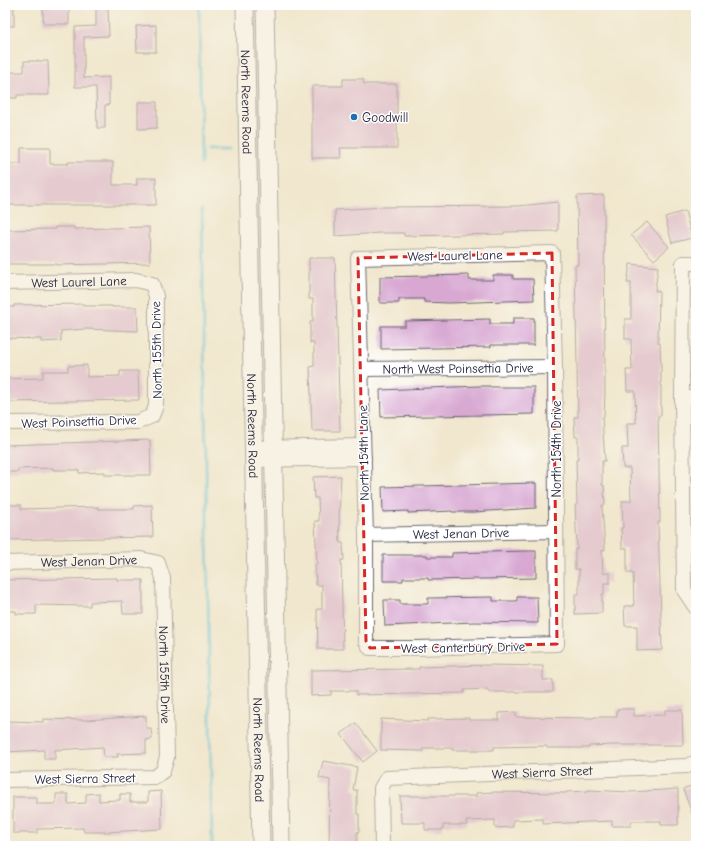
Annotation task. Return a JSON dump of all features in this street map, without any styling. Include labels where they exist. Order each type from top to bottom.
[{"type":"main road","name":"North Reems Road","points":[[245,5],[261,846]]},
{"type":"main road","name":"North Reems Road","points":[[265,5],[267,174],[281,846]]},
{"type":"main road","points":[[248,175],[267,174]]},
{"type":"street","name":"West Laurel Lane","points":[[358,258],[552,253]]},
{"type":"street","name":"North 154th Drive","points":[[552,253],[555,367],[557,644]]},
{"type":"street","name":"North 154th Lane","points":[[358,258],[366,535],[366,641],[370,648]]},
{"type":"street","points":[[690,263],[682,398],[690,538],[684,590],[696,608]]},
{"type":"street","name":"West Laurel Lane","points":[[5,283],[136,280],[152,284]]},
{"type":"street","name":"North 155th Drive","points":[[152,284],[156,296],[156,406],[152,416]]},
{"type":"street","name":"North West Poinsettia Drive","points":[[361,369],[555,367]]},
{"type":"street","points":[[682,398],[696,398]]},
{"type":"street","name":"West Poinsettia Drive","points":[[5,424],[138,422],[152,416]]},
{"type":"street","points":[[253,454],[363,452]]},
{"type":"street","name":"West Jenan Drive","points":[[366,535],[556,531]]},
{"type":"street","name":"West Jenan Drive","points":[[5,563],[141,559],[158,563],[162,578]]},
{"type":"street","name":"North 155th Drive","points":[[162,578],[167,756],[163,771]]},
{"type":"street","name":"West Canterbury Drive","points":[[370,648],[557,644]]},
{"type":"street","name":"West Sierra Street","points":[[382,846],[381,788],[387,778],[687,766],[696,762]]},
{"type":"street","name":"West Sierra Street","points":[[5,780],[155,777],[163,771]]},
{"type":"highlighted area","points":[[552,253],[557,644],[370,648],[366,641],[358,258]]},
{"type":"building","points":[[43,5],[69,5],[69,24],[43,24]]},
{"type":"building","points":[[5,7],[14,7],[14,26],[5,26]]},
{"type":"building","points":[[96,8],[108,8],[109,36],[84,37],[84,78],[109,77],[109,105],[105,105],[105,128],[97,128],[96,87],[75,87],[75,27],[96,26]]},
{"type":"building","points":[[156,25],[156,52],[137,52],[136,26]]},
{"type":"building","points":[[24,61],[48,61],[49,95],[17,95],[17,98],[5,98],[5,72],[24,72]]},
{"type":"building","name":"Goodwill","points":[[343,79],[363,79],[364,84],[397,84],[397,148],[340,148],[341,158],[312,158],[312,86],[343,86]]},
{"type":"building","points":[[138,102],[157,102],[157,128],[138,129]]},
{"type":"building","points":[[21,148],[50,148],[50,164],[68,164],[68,162],[113,162],[113,185],[137,185],[137,178],[156,178],[156,205],[5,205],[5,164],[21,164]]},
{"type":"building","points":[[604,195],[605,392],[604,417],[602,417],[605,461],[602,461],[602,485],[604,485],[605,505],[602,505],[605,550],[602,550],[603,573],[610,573],[610,583],[604,583],[604,594],[602,594],[602,613],[575,614],[575,594],[579,594],[579,569],[575,569],[575,549],[577,549],[575,505],[577,505],[576,460],[578,460],[578,437],[575,437],[574,417],[578,417],[575,265],[578,265],[577,196]]},
{"type":"building","points":[[558,202],[558,231],[504,232],[504,234],[404,236],[404,233],[380,233],[335,236],[335,210],[384,207],[517,206]]},
{"type":"building","points":[[685,211],[692,238],[672,243],[665,217]]},
{"type":"building","points":[[647,222],[669,247],[654,260],[631,235]]},
{"type":"building","points":[[55,227],[74,227],[74,229],[149,227],[150,263],[56,265],[5,264],[5,230],[55,229]]},
{"type":"building","points":[[309,258],[335,258],[340,431],[312,431],[310,367],[314,366],[314,343],[310,343],[310,322],[313,322],[313,299],[309,299]]},
{"type":"building","points":[[630,264],[658,267],[655,291],[659,291],[658,343],[660,343],[661,370],[661,416],[658,416],[660,522],[658,522],[662,650],[637,651],[637,626],[625,626],[624,606],[634,606],[633,573],[627,573],[627,548],[622,548],[621,528],[623,528],[622,501],[631,501],[630,468],[623,468],[622,448],[628,448],[627,423],[636,423],[635,391],[627,391],[626,370],[632,370],[631,339],[625,339],[625,319],[631,319],[631,283],[627,283]]},
{"type":"building","points":[[469,275],[469,280],[493,280],[493,275],[513,275],[513,279],[533,279],[534,300],[449,303],[424,302],[424,299],[399,299],[399,303],[380,303],[380,277]]},
{"type":"building","points":[[84,304],[84,306],[137,307],[138,331],[85,329],[61,331],[61,341],[41,342],[41,339],[5,338],[5,307],[14,307],[14,305]]},
{"type":"building","points":[[513,318],[534,318],[534,345],[381,349],[381,326],[405,326],[405,321],[490,319],[490,324],[513,324]]},
{"type":"building","points":[[87,365],[87,377],[120,376],[120,371],[138,371],[139,400],[5,402],[5,379],[43,378],[43,371],[68,371],[68,366]]},
{"type":"building","points":[[479,386],[534,387],[534,414],[381,417],[380,390]]},
{"type":"building","points":[[150,440],[151,475],[105,475],[105,472],[79,473],[79,470],[53,470],[53,468],[18,469],[18,472],[5,472],[5,445]]},
{"type":"building","points":[[341,476],[339,517],[340,543],[343,543],[344,560],[341,560],[343,649],[318,649],[317,609],[322,609],[322,585],[316,585],[315,565],[317,565],[315,521],[319,521],[318,498],[314,498],[313,477]]},
{"type":"building","points":[[536,483],[536,508],[473,512],[383,512],[382,487]]},
{"type":"building","points":[[5,505],[21,505],[21,509],[98,507],[98,509],[134,509],[134,506],[152,505],[153,537],[5,540]]},
{"type":"building","points":[[536,551],[536,578],[428,580],[428,578],[403,578],[403,581],[383,581],[383,555],[427,555],[427,557],[452,557],[452,553]]},
{"type":"building","points":[[117,578],[117,580],[143,580],[143,614],[123,614],[122,601],[90,602],[90,606],[36,605],[36,614],[16,614],[16,611],[5,611],[5,580]]},
{"type":"building","points":[[493,597],[493,601],[517,601],[517,597],[537,597],[538,623],[473,622],[385,626],[384,600],[400,600],[400,604],[428,604],[428,598]]},
{"type":"building","points":[[487,665],[543,666],[543,680],[553,680],[553,692],[488,692],[488,689],[464,690],[464,693],[356,695],[356,691],[331,691],[331,695],[311,696],[311,670],[419,669],[419,667]]},
{"type":"building","points":[[617,709],[634,709],[634,716],[665,715],[665,710],[682,710],[683,745],[613,745],[589,746],[589,748],[547,748],[547,746],[494,747],[494,750],[423,748],[423,751],[381,750],[381,719],[428,721],[428,719],[469,718],[469,720],[499,720],[499,713],[516,712],[516,717],[594,718],[617,717]]},
{"type":"building","points":[[146,716],[146,728],[151,728],[152,739],[146,740],[146,753],[117,754],[118,757],[104,757],[103,747],[55,750],[55,759],[44,759],[44,750],[5,752],[6,721],[43,722],[43,719],[85,720]]},
{"type":"building","points":[[356,723],[377,751],[363,762],[341,734]]},
{"type":"building","points":[[323,761],[357,767],[353,790],[357,790],[357,814],[359,814],[357,846],[329,846],[330,780],[319,778]]},
{"type":"building","points":[[696,784],[696,822],[695,822],[683,789]]},
{"type":"building","points":[[678,789],[678,825],[661,825],[661,821],[631,821],[631,826],[612,826],[612,821],[543,824],[543,819],[513,820],[513,827],[495,828],[495,820],[466,821],[467,825],[443,825],[443,830],[425,830],[425,823],[401,823],[400,796],[476,796],[476,793],[494,792],[566,793],[588,790],[631,792]]},
{"type":"building","points":[[161,791],[162,829],[84,832],[83,828],[37,829],[37,833],[13,833],[13,797],[37,797],[37,804],[56,804],[56,794],[68,794],[68,804],[86,803],[86,794],[99,793],[99,801],[120,800],[120,794],[130,794],[130,802],[148,802],[148,792]]},
{"type":"waterway","points":[[199,5],[201,164]]},
{"type":"waterway","points":[[207,149],[229,149]]},
{"type":"waterway","points":[[202,209],[212,846]]},
{"type":"place","name":"Goodwill","points":[[354,117]]}]
